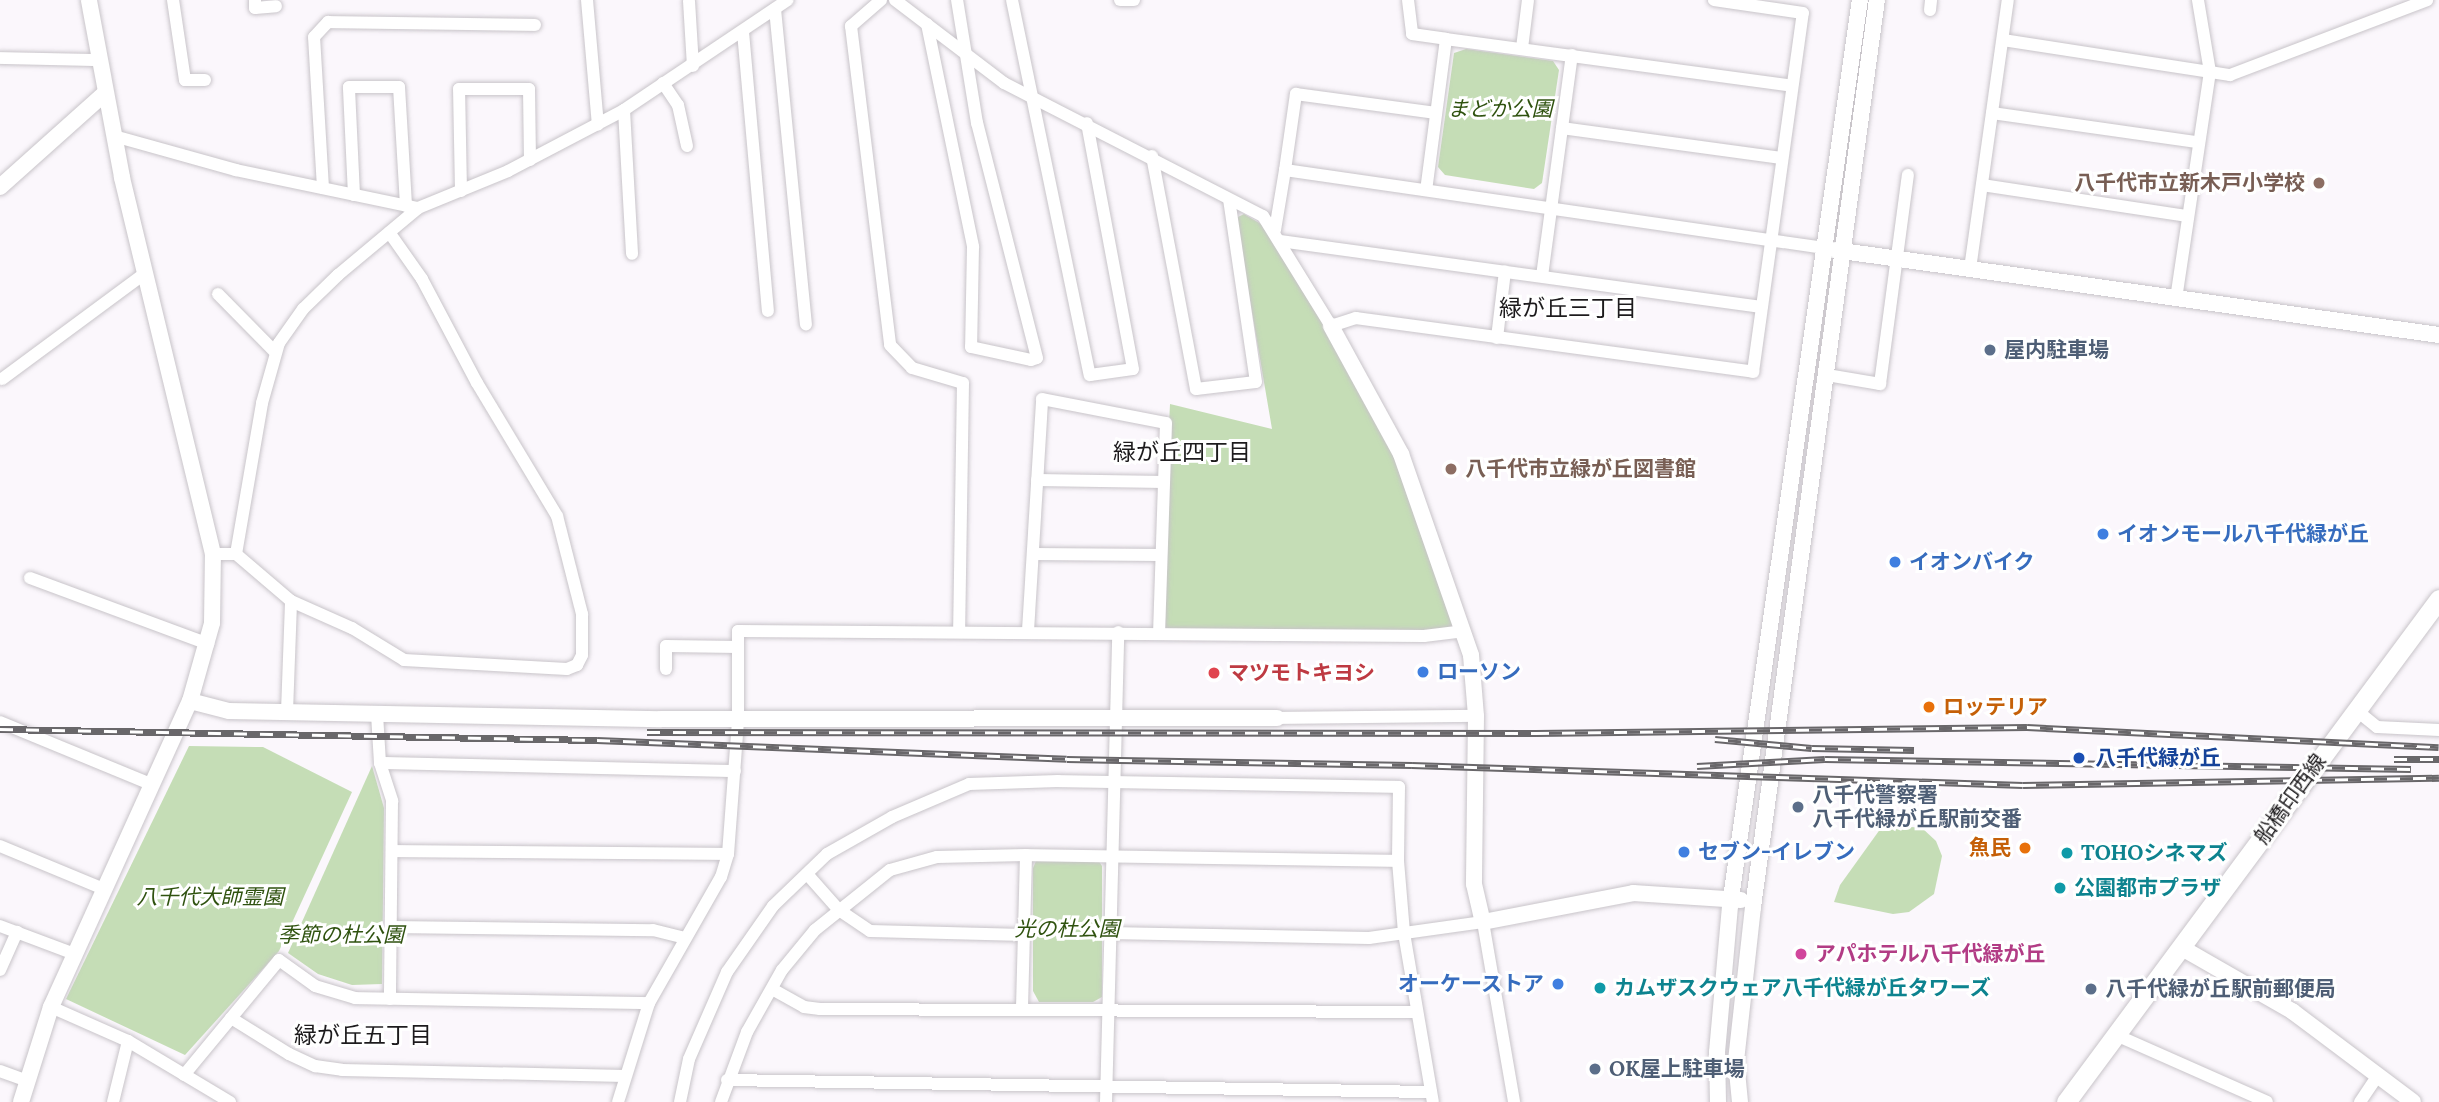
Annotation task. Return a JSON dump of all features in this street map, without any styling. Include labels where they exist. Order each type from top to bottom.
[{"type":"main road","name":"船橋印西線","points":[[2066,1102],[2439,598]]},
{"type":"street","points":[[21,1102],[51,1007],[190,701],[208,643],[213,554],[114,136],[89,0],[83,0]]},
{"type":"street","points":[[173,0],[185,80],[205,79]]},
{"type":"street","points":[[255,0],[255,8],[276,6]]},
{"type":"street","points":[[587,0],[598,125]]},
{"type":"street","points":[[236,554],[275,352],[303,309],[389,232],[412,207],[461,191],[598,125],[692,66],[788,0]]},
{"type":"street","points":[[881,0],[851,26],[890,345],[912,368],[963,383],[959,631]]},
{"type":"street","points":[[927,24],[973,247],[971,347],[1031,360],[1037,358],[977,123],[957,0]]},
{"type":"street","points":[[1012,0],[1029,96],[1090,375],[1133,369],[1087,123]]},
{"type":"street","points":[[1120,0],[1134,0]]},
{"type":"street","points":[[1408,0],[1412,34],[1792,86]]},
{"type":"street","points":[[1522,48],[1528,0]]},
{"type":"street","points":[[1331,326],[1356,318],[1753,372],[1803,13],[1714,0]]},
{"type":"street","points":[[1718,1102],[1717,1052],[1731,899],[1860,0]]},
{"type":"street","points":[[1740,1102],[1735,1061],[1754,902],[1877,0]]},
{"type":"street","points":[[1970,269],[2008,0]]},
{"type":"street","points":[[2176,299],[2197,142],[2210,72],[2198,0]]},
{"type":"street","points":[[2003,40],[2230,75],[2427,0]]},
{"type":"street","points":[[688,1],[692,66]]},
{"type":"street","points":[[897,1],[965,53],[1029,96],[1152,156],[1263,216],[1331,326],[1401,454],[1471,655],[1476,716],[1474,884],[1514,1102]]},
{"type":"street","points":[[775,9],[806,324]]},
{"type":"street","points":[[323,188],[314,37],[328,22],[535,25]]},
{"type":"street","points":[[743,32],[768,311]]},
{"type":"street","points":[[1426,190],[1447,38]]},
{"type":"street","points":[[1542,276],[1572,55]]},
{"type":"street","points":[[0,58],[63,63],[99,60]]},
{"type":"street","points":[[663,83],[678,105],[687,146]]},
{"type":"street","points":[[354,195],[349,87],[399,87],[412,207]]},
{"type":"street","points":[[461,191],[459,89],[529,89],[530,160]]},
{"type":"street","points":[[0,187],[105,93]]},
{"type":"street","points":[[1277,235],[1296,94],[1436,113]]},
{"type":"street","points":[[624,110],[632,254]]},
{"type":"street","points":[[1992,113],[2197,142]]},
{"type":"street","points":[[1562,128],[1781,158]]},
{"type":"street","points":[[114,136],[236,170],[412,207]]},
{"type":"street","points":[[1152,156],[1196,389],[1256,382],[1229,200]]},
{"type":"street","points":[[1285,170],[2439,335]]},
{"type":"street","points":[[1826,375],[1880,384],[1908,175]]},
{"type":"street","points":[[1982,185],[2188,216]]},
{"type":"street","points":[[213,554],[236,554],[291,601],[352,628],[404,660],[567,669],[578,665],[582,655],[582,614],[557,516],[477,383],[422,279],[389,232]]},
{"type":"street","points":[[1277,235],[1761,307]]},
{"type":"street","points":[[1497,338],[1505,271]]},
{"type":"street","points":[[2,379],[145,273]]},
{"type":"street","points":[[218,294],[275,352]]},
{"type":"street","points":[[1028,631],[1042,399],[1166,423],[1158,632]]},
{"type":"street","points":[[1037,480],[1164,482]]},
{"type":"street","points":[[1033,554],[1161,555]]},
{"type":"street","points":[[30,578],[208,643]]},
{"type":"street","points":[[287,712],[291,601]]},
{"type":"street","points":[[618,1102],[649,1003],[682,937],[721,877],[728,855],[738,720],[738,631],[1028,631],[1424,636],[1463,631]]},
{"type":"street","points":[[1106,1102],[1113,718],[1118,632]]},
{"type":"street","points":[[666,668],[666,646],[738,647]]},
{"type":"street","points":[[190,701],[229,711],[738,720],[1476,716]]},
{"type":"street","points":[[2356,710],[2377,727],[2439,730]]},
{"type":"street","points":[[376,714],[380,763],[392,800],[390,999]]},
{"type":"street","points":[[0,722],[153,785]]},
{"type":"street","points":[[380,763],[735,771]]},
{"type":"street","points":[[680,1102],[689,1059],[727,972],[773,906],[827,854],[881,823],[969,784],[1112,781],[1399,787],[1398,861],[1404,933],[1432,1097],[727,1080]]},
{"type":"street","points":[[0,846],[104,889]]},
{"type":"street","points":[[392,850],[728,855]]},
{"type":"street","points":[[721,1102],[747,1032],[799,948],[880,874],[927,859],[1026,855],[1398,861]]},
{"type":"street","points":[[1022,1008],[1026,855]]},
{"type":"street","points":[[807,874],[839,910],[870,931],[1024,935]]},
{"type":"street","points":[[1109,933],[1369,938],[1483,922],[1633,893],[1754,902]]},
{"type":"street","points":[[0,926],[75,954]]},
{"type":"street","points":[[391,928],[653,930],[682,937]]},
{"type":"street","points":[[0,970],[17,932]]},
{"type":"street","points":[[2182,948],[2292,1011],[2376,1078],[2413,1102]]},
{"type":"street","points":[[184,1075],[279,960],[315,986],[355,998],[649,1003]]},
{"type":"street","points":[[772,989],[804,1007],[820,1009],[1417,1012]]},
{"type":"street","points":[[51,1007],[128,1041],[230,1102]]},
{"type":"street","points":[[231,1018],[289,1054],[315,1066],[342,1070],[625,1076]]},
{"type":"street","points":[[2116,1035],[2267,1102]]},
{"type":"street","points":[[113,1102],[128,1041]]},
{"type":"street","points":[[0,1072],[27,1081]]},
{"type":"street","points":[[2360,1102],[2376,1078]]},
{"type":"green space","name":"まどか公園","points":[[1466,49],[1553,61],[1559,70],[1542,183],[1534,189],[1445,175],[1438,167],[1454,53]]},
{"type":"green space","points":[[1244,214],[1261,224],[1289,259],[1401,454],[1463,631],[1159,632],[1170,404],[1272,429],[1236,218]]},
{"type":"green space","name":"八千代大師霊園","points":[[189,746],[263,747],[352,792],[279,951],[185,1055],[66,999]]},
{"type":"green space","name":"季節の杜公園","points":[[372,766],[384,808],[382,984],[352,985],[318,974],[288,953]]},
{"type":"green space","points":[[1890,825],[1922,828],[1936,841],[1942,856],[1934,894],[1909,912],[1893,914],[1834,902],[1840,885],[1881,828]]},
{"type":"green space","name":"光の杜公園","points":[[1098,860],[1102,866],[1102,997],[1093,1002],[1039,1002],[1033,991],[1033,868],[1036,861]]},
{"type":"railway","points":[[647,732],[1536,733],[2027,727],[2439,747]]},
{"type":"railway","points":[[0,729],[597,740],[1067,759],[1412,765],[2023,785],[2439,778]]},
{"type":"railway","points":[[1715,739],[1812,748],[1914,750]]},
{"type":"railway","points":[[1697,766],[1825,759],[2411,769]]},
{"type":"railway","points":[[2394,759],[2439,759]]},
{"type":"place","name":"八千代市立新木戸小学校","points":[[2319,183]]},
{"type":"place","name":"屋内駐車場","points":[[1990,350]]},
{"type":"place","name":"八千代市立緑が丘図書館","points":[[1451,469]]},
{"type":"place","name":"イオンモール八千代緑が丘","points":[[2103,534]]},
{"type":"place","name":"イオンバイク","points":[[1895,562]]},
{"type":"place","name":"ローソン","points":[[1423,672]]},
{"type":"place","name":"マツモトキヨシ","points":[[1214,673]]},
{"type":"place","name":"ロッテリア","points":[[1929,707]]},
{"type":"place","name":"八千代緑が丘","points":[[2079,758]]},
{"type":"place","name":"八千代警察署 八千代緑が丘駅前交番","points":[[1798,807]]},
{"type":"place","name":"魚民","points":[[2025,848]]},
{"type":"place","name":"セブン-イレブン","points":[[1684,852]]},
{"type":"place","name":"TOHOシネマズ","points":[[2067,853]]},
{"type":"place","name":"公園都市プラザ","points":[[2060,888]]},
{"type":"place","name":"アパホテル八千代緑が丘","points":[[1801,954]]},
{"type":"place","name":"オーケーストア","points":[[1558,984]]},
{"type":"place","name":"カムザスクウェア八千代緑が丘タワーズ","points":[[1600,988]]},
{"type":"place","name":"八千代緑が丘駅前郵便局","points":[[2091,989]]},
{"type":"place","name":"OK屋上駐車場","points":[[1595,1069]]},
{"type":"district","name":"緑が丘三丁目","points":[[1568,308]]},
{"type":"district","name":"緑が丘四丁目","points":[[1182,452]]},
{"type":"district","name":"緑が丘五丁目","points":[[363,1035]]}]
